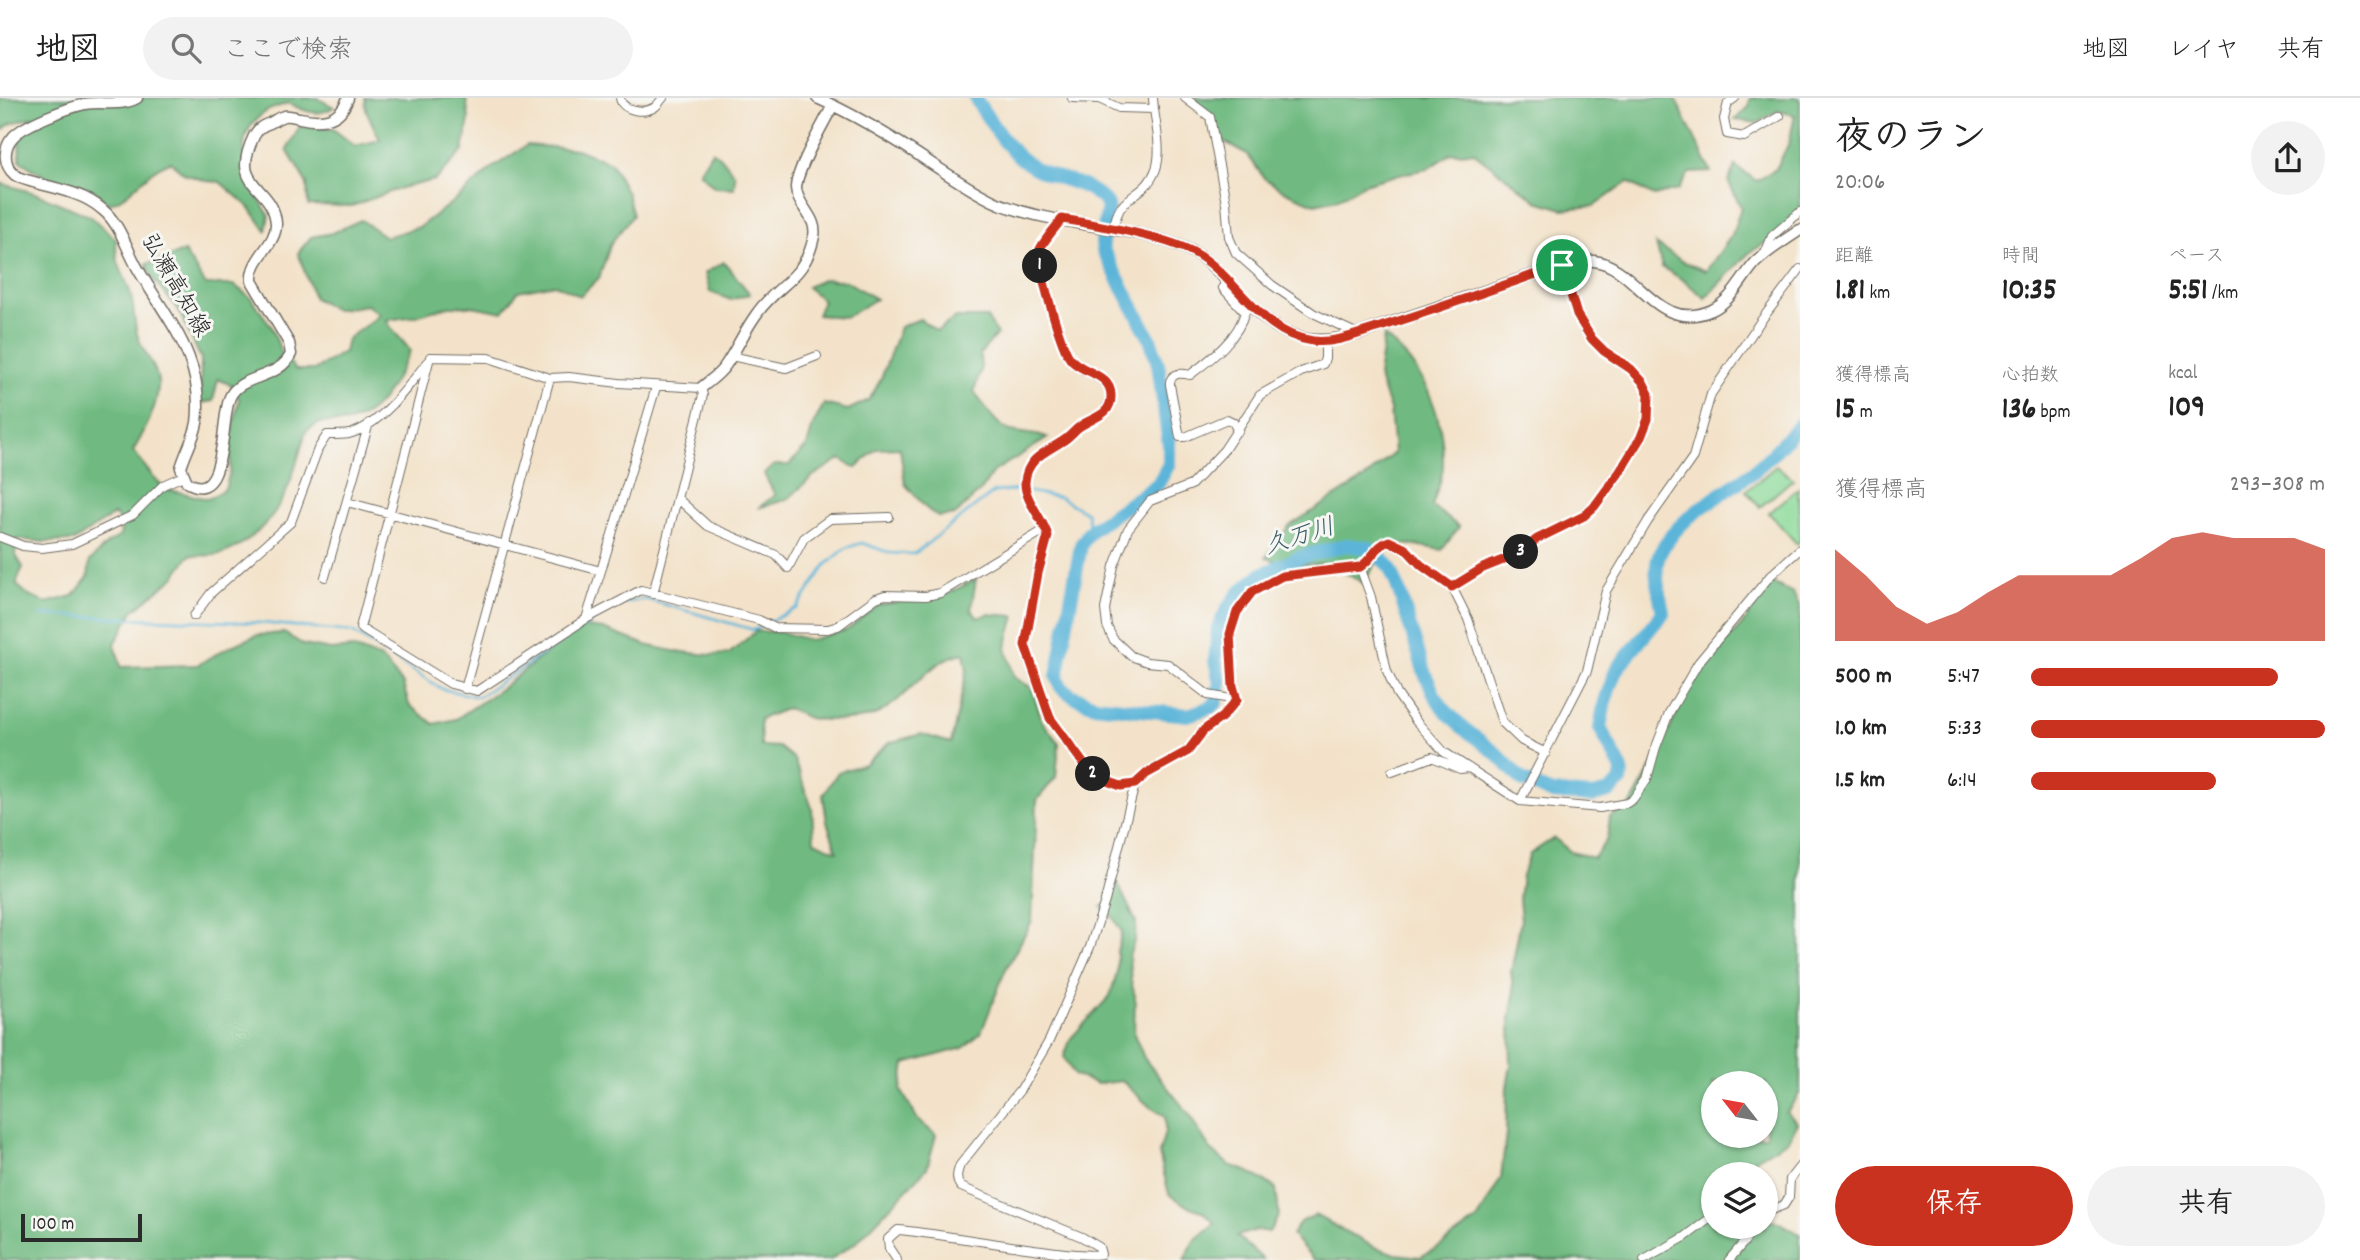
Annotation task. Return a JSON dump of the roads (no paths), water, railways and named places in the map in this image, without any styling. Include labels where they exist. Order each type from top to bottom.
[{"type":"main road","name":"弘瀬高知線","points":[[137,98],[120,104],[84,104],[30,125],[11,139],[6,149],[6,158],[8,166],[22,178],[65,191],[102,208],[117,228],[135,264],[185,345],[195,371],[197,425],[181,468],[183,476]]},
{"type":"main road","points":[[817,98],[895,140],[982,195],[1010,208],[1187,248],[1201,256],[1274,326],[1304,340],[1325,342],[1358,334],[1562,265],[1594,261],[1605,264],[1666,309],[1689,315],[1713,310],[1724,302],[1763,256],[1800,230]]},
{"type":"main road","points":[[183,476],[193,486],[201,487],[212,482],[218,469],[224,419],[232,394],[241,386],[282,367],[291,355],[289,343],[252,281],[253,269],[276,229],[271,208],[250,180],[246,168],[247,154],[255,134],[262,126],[284,116],[330,120],[342,111],[346,100]]},
{"type":"main road","points":[[701,388],[724,368],[759,310],[793,279],[806,259],[815,234],[813,223],[800,203],[796,187],[800,173],[833,105]]},
{"type":"street","points":[[620,98],[624,108],[642,110],[653,109],[663,98]]},
{"type":"street","points":[[1072,98],[1099,99],[1119,108],[1154,109]]},
{"type":"street","points":[[1112,230],[1123,204],[1142,191],[1156,169],[1158,153],[1153,98]]},
{"type":"street","points":[[1185,98],[1210,117],[1226,203],[1229,237],[1236,253],[1272,285],[1313,313],[1358,334]]},
{"type":"street","points":[[1735,98],[1728,103],[1724,119],[1727,134],[1744,137],[1780,116]]},
{"type":"street","points":[[1763,256],[1772,236],[1800,212]]},
{"type":"street","points":[[1062,219],[1040,250],[1038,260],[1068,357],[1078,367],[1102,378],[1111,394],[1109,404],[1098,418],[1079,427],[1067,438],[1044,451],[1029,467],[1025,484],[1028,496],[1048,536],[1038,573],[1025,645],[1050,718],[1089,771],[1121,786],[1135,784]]},
{"type":"street","points":[[1452,587],[1483,568],[1518,554],[1537,539],[1584,516],[1619,473],[1641,437],[1648,419],[1649,394],[1643,382],[1631,369],[1604,351],[1592,339],[1577,315],[1562,265]]},
{"type":"street","points":[[1520,801],[1587,671],[1606,591],[1648,521],[1693,457],[1711,394],[1800,269]]},
{"type":"street","points":[[1228,282],[1223,288],[1245,312],[1243,321],[1222,350],[1190,375],[1181,373],[1174,376],[1170,385],[1180,437],[1227,419],[1233,422],[1238,431]]},
{"type":"street","points":[[1233,700],[1208,695],[1168,664],[1147,662],[1130,656],[1113,639],[1107,626],[1105,609],[1114,566],[1128,529],[1150,501],[1191,485],[1224,450],[1260,395],[1301,372],[1323,364],[1325,342]]},
{"type":"street","points":[[731,356],[786,368],[817,356]]},
{"type":"street","points":[[430,357],[360,628],[451,684],[465,689],[477,691],[586,619],[641,590],[759,620],[772,626],[828,629],[838,626],[876,598],[885,595],[926,596],[940,593],[1046,528]]},
{"type":"street","points":[[430,357],[489,358],[550,378],[569,377],[656,387],[701,388],[703,395],[653,594]]},
{"type":"street","points":[[194,616],[211,593],[291,522],[318,449],[327,435],[353,433],[391,407],[430,357]]},
{"type":"street","points":[[465,689],[550,378]]},
{"type":"street","points":[[586,619],[656,387]]},
{"type":"street","points":[[325,577],[369,423]]},
{"type":"street","points":[[0,537],[23,546],[42,548],[72,544],[133,514],[163,485],[183,476]]},
{"type":"street","points":[[677,498],[708,526],[776,555],[788,568],[804,538],[830,519],[889,517]]},
{"type":"street","points":[[347,502],[601,571]]},
{"type":"street","points":[[897,1260],[889,1248],[888,1239],[898,1230],[1063,1254],[1096,1257],[1101,1254],[1099,1247],[1082,1237],[961,1187],[957,1178],[960,1165],[1020,1090],[1049,1041],[1090,947],[1105,901],[1135,784],[1146,774],[1188,751],[1204,730],[1222,717],[1233,700],[1230,634],[1237,612],[1252,592],[1282,576],[1364,565],[1382,544],[1389,541],[1406,549],[1421,565],[1452,587],[1468,619],[1502,722],[1522,741],[1546,753]]},
{"type":"street","points":[[1364,565],[1387,671],[1397,694],[1444,752],[1520,801],[1600,808],[1627,803],[1633,799],[1647,779],[1669,713],[1698,663],[1769,576],[1800,549]]},
{"type":"street","points":[[1392,772],[1432,757],[1460,769],[1469,768]]},
{"type":"street","points":[[1778,1207],[1784,1205],[1789,1197],[1790,1179],[1800,1166]]},
{"type":"street","points":[[1644,1260],[1701,1225]]},
{"type":"street","points":[[1729,1260],[1746,1239]]},
{"type":"waterway","name":"久万川","points":[[975,98],[1001,137],[1025,162],[1044,173],[1083,186],[1108,205],[1103,250],[1150,339],[1158,364],[1169,464],[1158,484],[1090,531],[1081,545],[1057,677],[1061,687],[1073,696],[1094,705],[1188,715],[1211,707],[1216,703],[1220,683],[1215,660],[1218,629],[1227,609],[1241,591],[1260,575],[1301,557],[1346,545],[1369,548],[1389,566],[1425,674],[1443,708],[1462,727],[1497,754],[1522,780],[1551,793],[1593,796],[1609,792],[1621,781],[1622,770],[1600,728],[1605,701],[1616,670],[1663,613],[1657,575],[1660,553],[1678,528],[1702,507],[1754,471],[1800,424]]},
{"type":"waterway","points":[[768,622],[797,608],[826,565],[846,548],[862,543],[890,553],[914,554],[994,492],[1018,490],[1059,497],[1087,513],[1090,531]]},
{"type":"waterway","points":[[624,603],[645,599],[754,630],[763,625]]},
{"type":"waterway","points":[[41,615],[262,623],[352,632],[442,689],[478,697],[597,618]]}]
